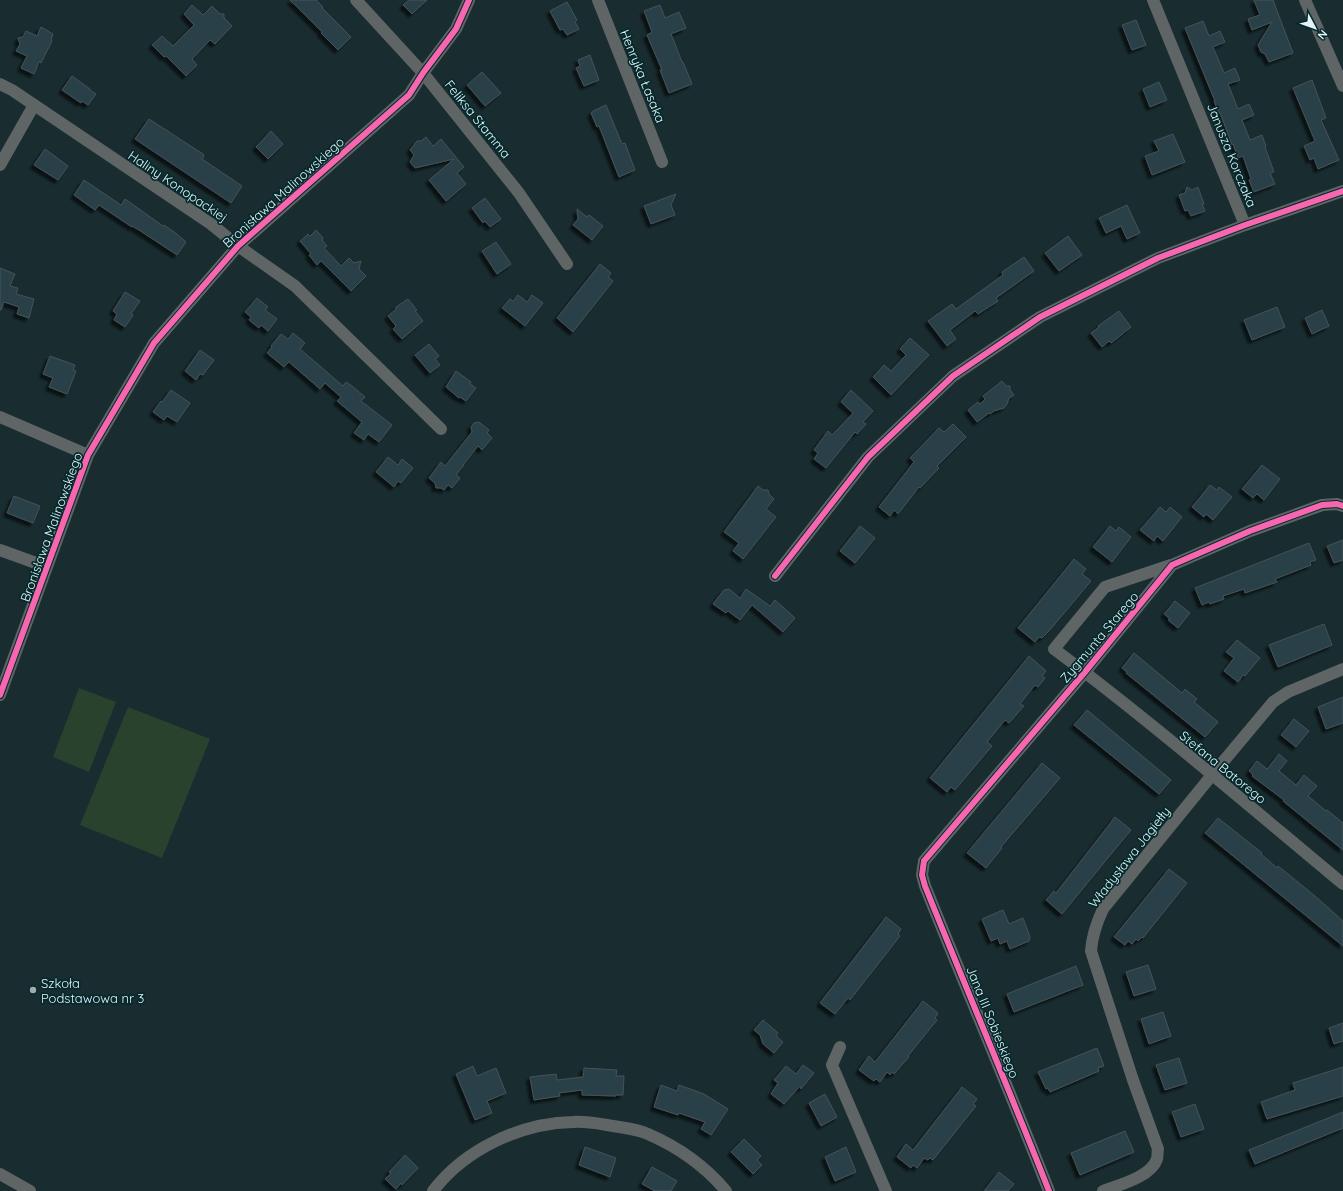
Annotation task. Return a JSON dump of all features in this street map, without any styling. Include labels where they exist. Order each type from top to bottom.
[{"type":"street","name":"Feliksa Stamma","points":[[356,0],[423,73],[519,193],[567,264]]},
{"type":"street","name":"Bronisława Malinowskiego","points":[[0,695],[88,455],[154,343],[238,246],[409,95],[423,73],[456,29],[469,0]]},
{"type":"street","name":"Henryka Łasaka","points":[[598,0],[662,162]]},
{"type":"street","name":"Janusza Korczaka","points":[[1153,0],[1245,225],[1343,192]]},
{"type":"street","points":[[1305,0],[1343,86]]},
{"type":"street","name":"Haliny Konopackiej","points":[[0,84],[12,90],[211,224],[238,246],[296,286],[441,429]]},
{"type":"street","points":[[0,165],[34,105]]},
{"type":"street","points":[[775,576],[868,457],[953,376],[1040,317],[1158,258],[1245,225]]},
{"type":"street","points":[[0,417],[88,455]]},
{"type":"street","name":"Zygmunta Starego","points":[[1085,672],[1054,649],[1105,586],[1172,565],[1250,531],[1322,505],[1337,504],[1343,506]]},
{"type":"street","points":[[0,550],[47,567]]},
{"type":"street","name":"Zygmunta Starego","points":[[924,861],[1085,672],[1172,565]]},
{"type":"street","name":"Władysława Jagiełły","points":[[1103,1191],[1142,1176],[1150,1169],[1157,1159],[1158,1149],[1133,1080],[1092,951],[1092,936],[1096,922],[1103,909],[1273,702],[1288,692],[1343,669]]},
{"type":"street","name":"Stefana Batorego","points":[[1085,672],[1343,884]]},
{"type":"street","name":"Jana III Sobieskiego","points":[[924,861],[922,875],[925,886],[1049,1191]]},
{"type":"street","points":[[840,1047],[832,1065],[886,1191]]},
{"type":"street","points":[[433,1191],[461,1163],[486,1147],[514,1133],[544,1125],[573,1122],[595,1123],[647,1133],[679,1150],[702,1166],[726,1191]]},
{"type":"street","points":[[0,1174],[30,1191]]},
{"type":"green space","points":[[79,688],[116,702],[89,772],[53,757]]},
{"type":"green space","points":[[128,707],[210,739],[162,858],[80,825]]},
{"type":"building","points":[[290,0],[316,0],[351,37],[338,50]]},
{"type":"building","points":[[409,0],[427,0],[412,14],[403,5]]},
{"type":"building","points":[[1254,0],[1273,0],[1293,53],[1269,62],[1265,54],[1261,52],[1258,45],[1272,22],[1252,30],[1248,19],[1260,15]]},
{"type":"building","points":[[567,2],[577,20],[575,22],[579,29],[567,35],[563,29],[560,30],[550,11]]},
{"type":"building","points":[[192,5],[203,15],[212,6],[220,14],[224,14],[224,18],[232,26],[215,44],[210,40],[192,59],[197,65],[186,76],[166,56],[164,57],[152,45],[162,36],[173,46],[194,25],[184,14]]},
{"type":"building","points":[[660,5],[665,18],[679,12],[686,28],[671,34],[692,84],[669,93],[660,70],[662,70],[647,35],[652,32],[644,11]]},
{"type":"building","points":[[1136,20],[1146,45],[1132,50],[1122,25]]},
{"type":"building","points":[[1203,21],[1209,36],[1220,31],[1225,42],[1213,47],[1224,73],[1235,68],[1240,80],[1228,84],[1238,109],[1249,104],[1254,115],[1242,120],[1250,140],[1262,135],[1274,172],[1270,173],[1275,184],[1254,192],[1249,180],[1251,179],[1243,156],[1238,158],[1233,144],[1232,145],[1185,28]]},
{"type":"building","points":[[41,27],[53,34],[52,41],[41,63],[39,62],[34,74],[21,68],[27,56],[16,51],[20,44],[18,38],[23,37],[26,31],[37,36]]},
{"type":"building","points":[[590,55],[599,80],[584,86],[576,68],[580,66],[578,60]]},
{"type":"building","points":[[482,72],[501,93],[485,106],[467,85]]},
{"type":"building","points":[[72,76],[96,94],[88,105],[82,101],[81,103],[62,90]]},
{"type":"building","points":[[1312,80],[1326,118],[1321,120],[1339,160],[1318,169],[1314,158],[1310,160],[1304,146],[1315,141],[1293,88]]},
{"type":"building","points":[[1159,82],[1167,100],[1150,107],[1143,89]]},
{"type":"building","points":[[606,105],[622,144],[625,143],[635,170],[619,177],[599,126],[597,127],[591,113]]},
{"type":"building","points":[[149,119],[203,154],[204,156],[202,159],[242,186],[231,203],[135,139]]},
{"type":"building","points":[[271,131],[283,144],[268,159],[256,147]]},
{"type":"building","points":[[1173,134],[1185,162],[1152,175],[1145,156],[1159,151],[1154,141]]},
{"type":"building","points":[[426,137],[433,146],[441,139],[464,167],[457,173],[466,184],[446,201],[429,180],[454,159],[415,168],[410,162],[414,155],[410,150],[417,141],[421,141]]},
{"type":"building","points":[[45,149],[68,166],[58,180],[34,165]]},
{"type":"building","points":[[84,180],[121,205],[125,199],[177,234],[186,242],[177,255],[99,205],[95,210],[74,195]]},
{"type":"building","points":[[1187,187],[1192,190],[1198,187],[1205,211],[1191,216],[1188,210],[1185,211],[1179,195],[1185,193]]},
{"type":"building","points":[[676,194],[671,205],[675,215],[651,224],[644,206]]},
{"type":"building","points":[[485,198],[501,219],[490,227],[485,221],[483,223],[472,208]]},
{"type":"building","points":[[1127,205],[1140,233],[1127,239],[1121,226],[1106,233],[1099,218]]},
{"type":"building","points":[[577,209],[587,217],[589,215],[603,226],[592,240],[573,225],[578,219]]},
{"type":"building","points":[[316,230],[323,238],[322,240],[327,246],[324,248],[341,266],[349,258],[354,263],[361,261],[359,269],[366,276],[351,291],[321,261],[317,265],[309,255],[311,254],[300,241],[308,234],[310,236]]},
{"type":"building","points":[[1068,236],[1082,255],[1059,271],[1045,253]]},
{"type":"building","points":[[496,242],[511,264],[497,274],[482,251]]},
{"type":"building","points":[[1024,257],[1034,271],[996,298],[998,301],[978,314],[975,311],[950,330],[956,339],[947,346],[928,321],[952,304],[956,309],[1003,275],[1002,272]]},
{"type":"building","points":[[600,264],[611,273],[608,277],[613,281],[573,332],[557,318]]},
{"type":"building","points":[[0,268],[15,274],[10,286],[18,288],[16,294],[34,299],[29,318],[17,314],[19,307],[4,302],[0,310]]},
{"type":"building","points":[[125,292],[140,301],[131,314],[133,315],[125,327],[114,320],[117,314],[113,311]]},
{"type":"building","points":[[518,295],[527,302],[532,295],[543,303],[525,326],[502,308],[510,299],[513,301]]},
{"type":"building","points":[[257,298],[268,307],[265,310],[277,319],[268,331],[261,325],[259,328],[249,320],[251,317],[245,312]]},
{"type":"building","points":[[408,299],[417,310],[415,311],[423,321],[402,339],[393,329],[396,326],[388,316],[396,309],[396,307]]},
{"type":"building","points":[[1277,307],[1285,327],[1252,340],[1244,320]]},
{"type":"building","points":[[1322,310],[1329,326],[1312,334],[1305,318]]},
{"type":"building","points":[[1119,311],[1131,327],[1111,343],[1109,341],[1102,347],[1091,333]]},
{"type":"building","points":[[293,333],[305,343],[300,349],[343,386],[346,382],[352,386],[365,397],[361,401],[392,425],[379,442],[368,434],[364,440],[354,433],[362,422],[337,401],[341,397],[325,383],[320,389],[289,362],[284,367],[267,353],[281,334],[288,339]]},
{"type":"building","points":[[910,338],[929,355],[891,395],[873,377],[884,365],[891,371],[906,355],[900,349]]},
{"type":"building","points":[[429,344],[439,356],[435,359],[440,365],[430,373],[415,355]]},
{"type":"building","points":[[200,350],[214,360],[203,375],[200,374],[196,380],[185,371]]},
{"type":"building","points":[[50,356],[75,365],[73,370],[76,371],[67,394],[49,387],[53,378],[43,374]]},
{"type":"building","points":[[456,371],[471,382],[470,384],[476,388],[466,401],[460,397],[459,398],[446,387]]},
{"type":"building","points":[[1002,381],[1006,386],[1010,386],[1010,390],[1014,395],[1009,398],[1004,408],[990,414],[989,413],[977,422],[968,410],[978,402],[980,404],[985,399],[983,396]]},
{"type":"building","points":[[171,390],[190,403],[177,422],[167,416],[164,420],[153,412]]},
{"type":"building","points":[[851,390],[873,411],[863,422],[866,424],[857,434],[855,432],[826,468],[814,459],[818,453],[814,450],[828,431],[832,435],[853,413],[841,402]]},
{"type":"building","points":[[479,422],[489,430],[487,433],[492,438],[482,450],[478,446],[456,475],[460,478],[452,488],[448,485],[444,490],[441,488],[436,488],[435,483],[429,478],[441,462],[445,466],[472,432],[471,427],[474,423]]},
{"type":"building","points":[[953,424],[966,437],[937,466],[939,468],[920,488],[919,487],[898,514],[894,510],[890,516],[879,507],[914,462],[910,458],[939,428],[944,432]]},
{"type":"building","points":[[388,457],[398,465],[402,459],[413,468],[401,483],[398,481],[394,487],[376,472]]},
{"type":"building","points":[[1262,465],[1280,479],[1264,500],[1257,494],[1253,498],[1242,489]]},
{"type":"building","points":[[1210,485],[1217,490],[1219,487],[1232,497],[1213,520],[1206,514],[1204,517],[1192,507]]},
{"type":"building","points":[[758,486],[763,490],[768,490],[769,494],[774,499],[766,509],[776,517],[743,559],[733,551],[739,543],[724,532]]},
{"type":"building","points":[[14,496],[40,506],[33,523],[7,513]]},
{"type":"building","points":[[1160,507],[1166,512],[1170,507],[1182,517],[1163,541],[1157,536],[1154,541],[1140,530]]},
{"type":"building","points":[[860,526],[875,538],[855,563],[840,551]]},
{"type":"building","points":[[1110,526],[1116,531],[1119,527],[1131,537],[1112,562],[1093,547]]},
{"type":"building","points":[[1343,540],[1343,560],[1334,563],[1327,546]]},
{"type":"building","points":[[1309,543],[1316,560],[1310,562],[1311,565],[1275,579],[1277,582],[1245,593],[1244,589],[1223,596],[1224,599],[1202,605],[1195,588]]},
{"type":"building","points":[[1074,559],[1086,569],[1082,574],[1091,581],[1050,630],[1042,638],[1039,637],[1035,642],[1018,628]]},
{"type":"building","points":[[729,589],[740,598],[746,589],[770,606],[775,600],[795,618],[783,632],[752,605],[740,620],[728,611],[726,613],[713,604],[724,590]]},
{"type":"building","points":[[1175,601],[1190,613],[1178,628],[1168,620],[1170,619],[1164,614]]},
{"type":"building","points":[[1324,624],[1332,645],[1278,667],[1269,645]]},
{"type":"building","points":[[1237,640],[1260,658],[1238,682],[1224,671],[1234,658],[1226,652]]},
{"type":"building","points":[[1134,653],[1182,693],[1185,689],[1197,699],[1194,702],[1218,722],[1205,737],[1126,673],[1127,672],[1122,668]]},
{"type":"building","points":[[1029,656],[1046,671],[1042,676],[1045,678],[1038,687],[1035,685],[1020,704],[1024,706],[1009,723],[1005,720],[987,742],[992,746],[955,790],[951,787],[947,792],[930,778]]},
{"type":"building","points":[[1343,697],[1343,723],[1326,729],[1318,707]]},
{"type":"building","points":[[1087,710],[1171,780],[1159,794],[1074,725]]},
{"type":"building","points":[[1294,719],[1309,731],[1296,747],[1281,735]]},
{"type":"building","points":[[1279,754],[1287,761],[1279,771],[1296,785],[1304,775],[1317,786],[1308,796],[1343,823],[1343,850],[1283,801],[1284,800],[1252,776],[1253,775],[1249,771],[1257,761],[1267,769]]},
{"type":"building","points":[[1042,763],[1060,778],[1001,847],[1002,848],[986,868],[967,853]]},
{"type":"building","points":[[1115,817],[1131,830],[1062,914],[1046,900],[1054,891],[1056,893]]},
{"type":"building","points":[[1218,818],[1262,853],[1261,854],[1277,868],[1278,866],[1315,896],[1343,921],[1343,946],[1205,833]]},
{"type":"building","points":[[1169,869],[1187,883],[1143,938],[1142,937],[1138,941],[1136,939],[1132,944],[1128,941],[1125,945],[1114,937]]},
{"type":"building","points":[[1003,910],[1009,924],[1023,918],[1030,937],[1029,941],[1010,949],[1007,941],[1000,944],[998,938],[991,941],[982,919]]},
{"type":"building","points":[[886,917],[901,929],[898,934],[900,936],[850,1000],[848,998],[835,1014],[820,1003]]},
{"type":"building","points":[[1148,965],[1156,989],[1134,996],[1126,972]]},
{"type":"building","points":[[1076,966],[1083,985],[1014,1012],[1007,994]]},
{"type":"building","points":[[923,1001],[938,1013],[935,1018],[937,1020],[894,1074],[892,1072],[890,1075],[887,1072],[880,1082],[876,1079],[874,1081],[859,1070],[869,1056],[875,1062]]},
{"type":"building","points":[[1163,1012],[1171,1036],[1149,1044],[1141,1019]]},
{"type":"building","points":[[763,1020],[778,1033],[776,1036],[783,1042],[774,1053],[763,1044],[760,1035],[754,1030]]},
{"type":"building","points":[[1343,1023],[1343,1041],[1334,1044],[1329,1028]]},
{"type":"building","points":[[1097,1048],[1104,1066],[1098,1068],[1099,1071],[1050,1092],[1048,1088],[1046,1089],[1038,1072]]},
{"type":"building","points":[[1179,1058],[1187,1083],[1165,1090],[1156,1065]]},
{"type":"building","points":[[803,1065],[814,1073],[801,1089],[800,1086],[784,1104],[771,1094],[778,1083],[774,1080],[786,1066],[796,1074]]},
{"type":"building","points":[[473,1066],[477,1076],[496,1068],[506,1093],[487,1101],[492,1113],[475,1120],[456,1074]]},
{"type":"building","points":[[1343,1067],[1343,1096],[1267,1119],[1261,1102],[1295,1090],[1293,1083]]},
{"type":"building","points":[[584,1068],[617,1070],[616,1076],[624,1076],[623,1095],[582,1095],[582,1090],[559,1093],[560,1096],[534,1100],[530,1077],[556,1074],[557,1080],[583,1077]]},
{"type":"building","points":[[661,1085],[677,1091],[679,1085],[704,1094],[728,1109],[711,1135],[701,1129],[705,1122],[679,1113],[678,1115],[654,1107]]},
{"type":"building","points":[[962,1087],[977,1099],[973,1104],[976,1106],[933,1160],[930,1158],[928,1160],[924,1158],[917,1168],[913,1165],[911,1168],[897,1157],[906,1144],[913,1150]]},
{"type":"building","points":[[825,1094],[837,1117],[821,1126],[809,1103]]},
{"type":"building","points":[[1195,1104],[1204,1129],[1181,1137],[1172,1112]]},
{"type":"building","points":[[1343,1112],[1343,1128],[1255,1164],[1249,1150]]},
{"type":"building","points":[[1125,1131],[1134,1152],[1080,1175],[1071,1153]]},
{"type":"building","points":[[744,1139],[761,1156],[757,1160],[762,1165],[753,1174],[731,1152]]},
{"type":"building","points":[[585,1147],[616,1158],[610,1177],[579,1165]]},
{"type":"building","points":[[846,1147],[856,1172],[835,1181],[825,1157]]},
{"type":"building","points":[[405,1155],[418,1168],[402,1185],[401,1183],[396,1189],[385,1179],[391,1173],[389,1172]]},
{"type":"building","points":[[652,1167],[677,1181],[671,1191],[655,1191],[642,1184]]},
{"type":"building","points":[[999,1172],[1014,1184],[1008,1191],[984,1191]]},
{"type":"cycle path","points":[[0,695],[88,455],[154,343],[238,246],[409,95],[423,73],[456,29],[469,0]]},
{"type":"cycle path","points":[[775,576],[868,457],[953,376],[1040,317],[1158,258],[1245,225],[1343,191]]},
{"type":"cycle path","points":[[1049,1191],[925,886],[922,875],[924,861],[1085,672],[1172,565],[1250,531],[1322,505],[1337,504],[1343,506]]},
{"type":"place","name":"Szkoła Podstawowa nr 3","points":[[33,990]]}]
